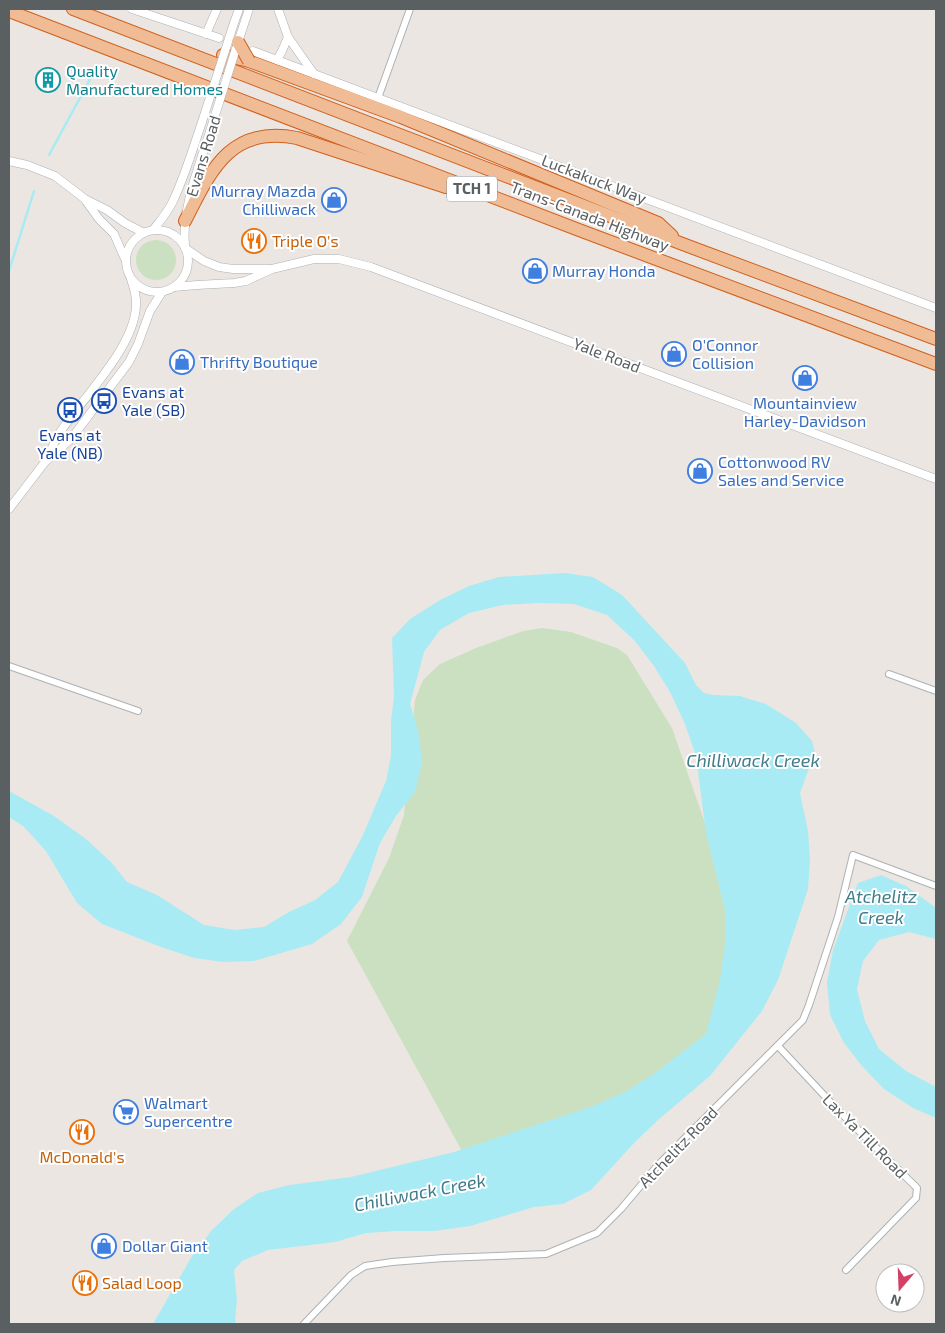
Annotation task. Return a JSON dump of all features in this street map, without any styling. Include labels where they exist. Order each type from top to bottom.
[{"type":"highway","name":"Trans-Canada Highway","points":[[73,9],[680,243],[936,339]]},
{"type":"highway","name":"Trans-Canada Highway","points":[[9,11],[579,230],[936,364]]},
{"type":"highway","points":[[238,42],[251,56]]},
{"type":"highway","points":[[228,56],[251,56],[402,117],[658,223],[680,243]]},
{"type":"highway","points":[[185,222],[200,190],[219,161],[248,140],[260,136],[282,135],[316,144],[579,230]]},
{"type":"street","points":[[132,9],[219,38]]},
{"type":"street","points":[[206,34],[217,9]]},
{"type":"street","name":"Evans Road","points":[[185,248],[185,222],[189,198],[212,125],[234,23],[239,9]]},
{"type":"street","name":"Evans Road","points":[[153,230],[166,214],[173,201],[228,56],[238,42],[249,9]]},
{"type":"street","points":[[278,9],[288,37],[314,74]]},
{"type":"street","points":[[378,98],[410,9]]},
{"type":"street","points":[[277,60],[288,37]]},
{"type":"street","name":"Luckakuck Way","points":[[251,56],[277,60],[936,308]]},
{"type":"street","points":[[9,161],[27,165],[55,176],[85,199],[144,233]]},
{"type":"street","points":[[85,199],[99,219],[114,234],[126,259]]},
{"type":"street","points":[[9,509],[45,462],[60,432],[127,339],[136,306],[135,293],[127,270],[126,259],[131,243],[137,237],[153,230],[162,230],[178,238],[188,256],[186,274],[181,281],[174,287],[162,292],[153,292],[137,286],[131,280]]},
{"type":"street","name":"Yale Road","points":[[185,248],[204,261],[219,267],[272,269]]},
{"type":"street","name":"Yale Road","points":[[174,287],[246,281],[272,269],[314,259],[339,259],[371,267],[936,479]]},
{"type":"street","points":[[45,462],[71,439],[129,362],[150,311],[162,292]]},
{"type":"street","points":[[9,666],[138,711]]},
{"type":"street","points":[[889,674],[936,691]]},
{"type":"street","name":"Atchelitz Road","points":[[304,1324],[351,1275],[366,1266],[444,1258],[546,1254],[597,1233],[621,1210],[658,1165],[803,1020],[838,917],[853,855],[936,886]]},
{"type":"street","name":"Lax Ya Till Road","points":[[778,1046],[836,1108],[917,1188],[916,1198],[846,1270]]},
{"type":"green space","points":[[156,240],[170,246],[176,260],[170,274],[156,280],[142,274],[136,260],[142,246]]},
{"type":"green space","points":[[543,628],[571,632],[617,648],[627,655],[672,728],[723,875],[736,997],[696,1048],[632,1100],[463,1153],[347,941],[389,858],[404,815],[415,700],[423,680],[440,664],[476,648],[523,631]]},
{"type":"water","name":"Chilliwack Creek","points":[[565,573],[593,577],[622,595],[685,663],[696,685],[704,693],[740,696],[766,704],[796,723],[812,741],[818,766],[810,765],[800,793],[808,831],[810,859],[808,889],[778,980],[762,1011],[710,1076],[635,1142],[591,1190],[563,1204],[534,1207],[470,1226],[434,1231],[366,1233],[335,1242],[268,1250],[242,1261],[234,1270],[237,1299],[235,1324],[153,1324],[192,1256],[212,1230],[234,1209],[258,1193],[289,1185],[351,1177],[454,1152],[596,1105],[627,1091],[655,1073],[706,1034],[720,980],[725,945],[725,910],[706,833],[696,756],[685,724],[670,692],[654,666],[634,640],[607,615],[574,604],[538,603],[503,605],[469,613],[440,630],[424,652],[410,704],[418,730],[422,762],[415,792],[396,816],[380,843],[362,897],[341,924],[312,944],[254,961],[223,962],[194,958],[102,924],[77,903],[46,851],[23,826],[9,817],[9,791],[54,816],[86,839],[111,862],[127,882],[157,895],[204,925],[235,930],[264,927],[289,912],[315,900],[338,882],[362,837],[386,781],[391,756],[391,721],[394,696],[392,638],[410,619],[440,600],[469,586],[499,577]]},
{"type":"water","name":"Atchelitz Creek","points":[[881,875],[906,886],[936,908],[936,939],[909,932],[879,940],[863,961],[857,989],[865,1021],[879,1049],[906,1071],[936,1087],[936,1118],[913,1108],[884,1089],[862,1066],[844,1043],[830,1015],[827,982],[833,950],[858,883]]},
{"type":"waterway","points":[[49,155],[94,72]]},
{"type":"waterway","points":[[9,271],[34,191]]},
{"type":"place","name":"Quality Manufactured Homes","points":[[48,80]]},
{"type":"place","name":"Murray Mazda Chilliwack","points":[[334,200]]},
{"type":"place","name":"Triple O's","points":[[254,241]]},
{"type":"place","name":"Murray Honda","points":[[535,271]]},
{"type":"place","name":"O'Connor Collision","points":[[674,354]]},
{"type":"place","name":"Thrifty Boutique","points":[[182,362]]},
{"type":"place","name":"Mountainview Harley-Davidson","points":[[805,378]]},
{"type":"place","name":"Evans at Yale (SB)","points":[[104,401]]},
{"type":"place","name":"Evans at Yale (NB)","points":[[70,410]]},
{"type":"place","name":"Cottonwood RV Sales and Service","points":[[700,471]]},
{"type":"place","name":"Walmart Supercentre","points":[[126,1112]]},
{"type":"place","name":"McDonald's","points":[[82,1132]]},
{"type":"place","name":"Dollar Giant","points":[[104,1246]]},
{"type":"place","name":"Salad Loop","points":[[85,1283]]}]
